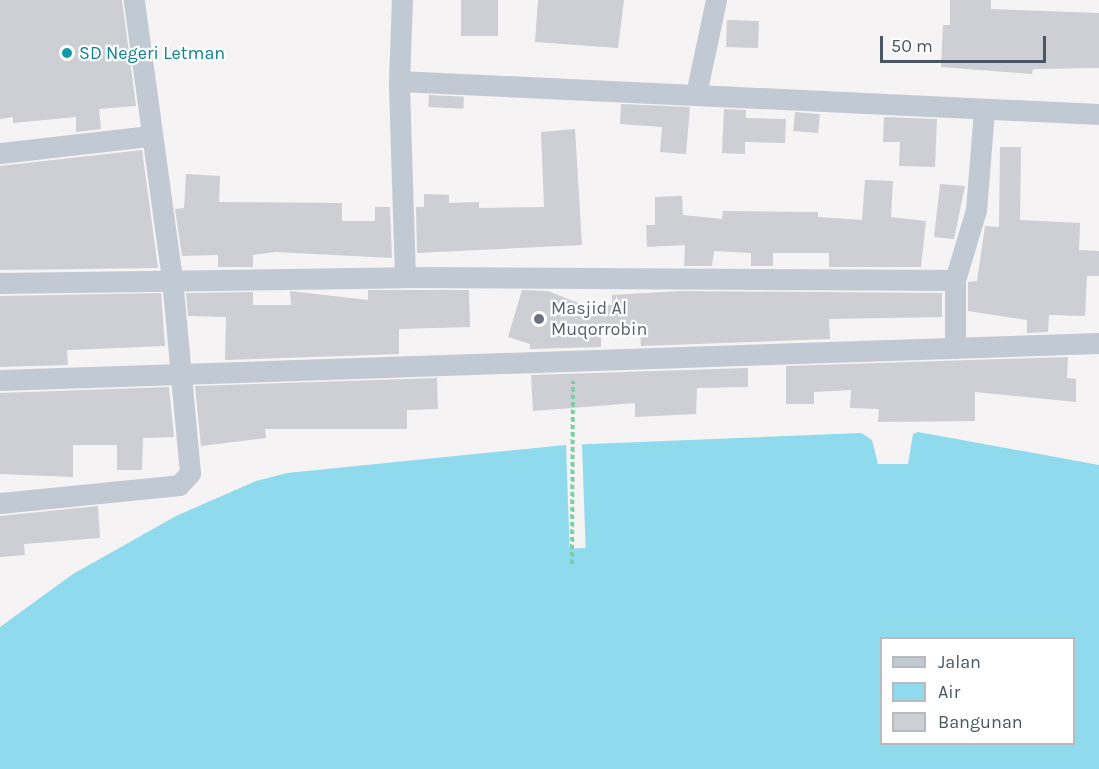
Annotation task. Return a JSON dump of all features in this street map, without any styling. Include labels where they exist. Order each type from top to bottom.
[{"type":"street","points":[[0,503],[179,485],[190,473],[172,279],[150,136],[134,0]]},
{"type":"street","points":[[402,0],[399,81],[405,277]]},
{"type":"street","points":[[696,94],[716,0]]},
{"type":"street","points":[[399,81],[696,94],[984,111],[1099,114]]},
{"type":"street","points":[[955,348],[955,280],[976,210],[984,111]]},
{"type":"street","points":[[0,153],[150,136]]},
{"type":"street","points":[[0,283],[405,277],[955,280]]},
{"type":"street","points":[[0,380],[1099,343]]},
{"type":"path","points":[[572,564],[573,359]]},
{"type":"water","points":[[918,432],[1099,465],[1099,769],[0,769],[0,627],[73,574],[176,516],[256,481],[287,473],[566,445],[861,433],[872,440],[878,464],[908,464],[913,434]]},
{"type":"pier","points":[[582,444],[586,548],[570,548],[566,445]]},
{"type":"building","name":"SD Negeri Letman","points":[[0,0],[122,0],[136,106],[99,109],[101,129],[76,132],[76,117],[13,123],[13,117],[0,119]]},
{"type":"building","points":[[461,0],[498,0],[498,36],[461,36]]},
{"type":"building","points":[[538,0],[624,0],[618,48],[535,42]]},
{"type":"building","points":[[950,0],[991,0],[991,9],[1099,13],[1099,68],[1033,69],[1032,74],[941,67],[943,25],[950,25]]},
{"type":"building","points":[[727,20],[759,21],[758,48],[726,47]]},
{"type":"building","points":[[429,95],[464,97],[463,109],[428,107]]},
{"type":"building","points":[[621,104],[690,107],[686,154],[660,152],[662,127],[620,124]]},
{"type":"building","points":[[724,109],[746,110],[746,118],[786,119],[785,143],[745,142],[745,154],[722,153]]},
{"type":"building","points":[[795,112],[820,114],[818,133],[793,131]]},
{"type":"building","points":[[884,117],[937,119],[935,167],[899,166],[900,142],[883,142]]},
{"type":"building","points":[[575,129],[582,245],[417,253],[416,207],[424,207],[424,194],[449,195],[449,203],[479,202],[479,208],[544,207],[541,132]]},
{"type":"building","points":[[1000,147],[1021,147],[1020,220],[1080,223],[1079,250],[1099,251],[1099,276],[1087,276],[1085,316],[1049,315],[1048,332],[1027,333],[1027,320],[968,311],[968,282],[977,281],[985,226],[999,227]]},
{"type":"building","points":[[142,150],[158,268],[0,270],[0,166]]},
{"type":"building","points":[[186,174],[220,176],[219,202],[342,203],[342,221],[375,221],[375,207],[390,207],[392,258],[276,252],[253,255],[253,267],[218,267],[218,255],[182,256],[175,209],[184,208]]},
{"type":"building","points":[[865,180],[893,181],[891,217],[926,221],[921,267],[829,267],[829,253],[773,253],[773,266],[751,266],[751,253],[714,251],[712,266],[684,266],[685,245],[647,247],[646,225],[655,225],[655,197],[682,196],[683,215],[722,219],[723,211],[818,212],[818,217],[862,220]]},
{"type":"building","points":[[940,184],[965,186],[954,239],[934,237]]},
{"type":"building","points":[[368,290],[469,290],[470,327],[399,329],[399,354],[225,360],[226,317],[188,316],[186,293],[253,292],[253,305],[291,305],[290,291],[368,300]]},
{"type":"building","points":[[522,290],[548,291],[581,304],[612,305],[612,295],[681,291],[942,293],[942,317],[829,319],[830,339],[641,346],[640,328],[601,328],[601,347],[530,349],[530,344],[508,337]]},
{"type":"building","points":[[161,293],[165,346],[67,350],[68,365],[0,367],[0,296]]},
{"type":"building","points":[[1068,357],[1067,378],[1076,379],[1076,402],[975,392],[975,421],[878,422],[879,409],[850,408],[851,390],[814,392],[814,404],[786,404],[786,366]]},
{"type":"building","points":[[748,368],[748,387],[697,388],[696,414],[635,417],[635,403],[533,411],[531,375]]},
{"type":"building","points":[[437,378],[438,409],[407,410],[407,429],[265,429],[266,438],[201,446],[195,386]]},
{"type":"building","points":[[169,387],[174,437],[143,438],[142,470],[117,470],[117,445],[73,445],[73,477],[0,474],[0,393]]},
{"type":"building","points":[[98,506],[100,538],[24,544],[25,555],[0,557],[0,516]]},
{"type":"place","name":"SD Negeri Letman","points":[[67,53]]},
{"type":"place","name":"Masjid Al Muqorrobin","points":[[539,319]]}]
